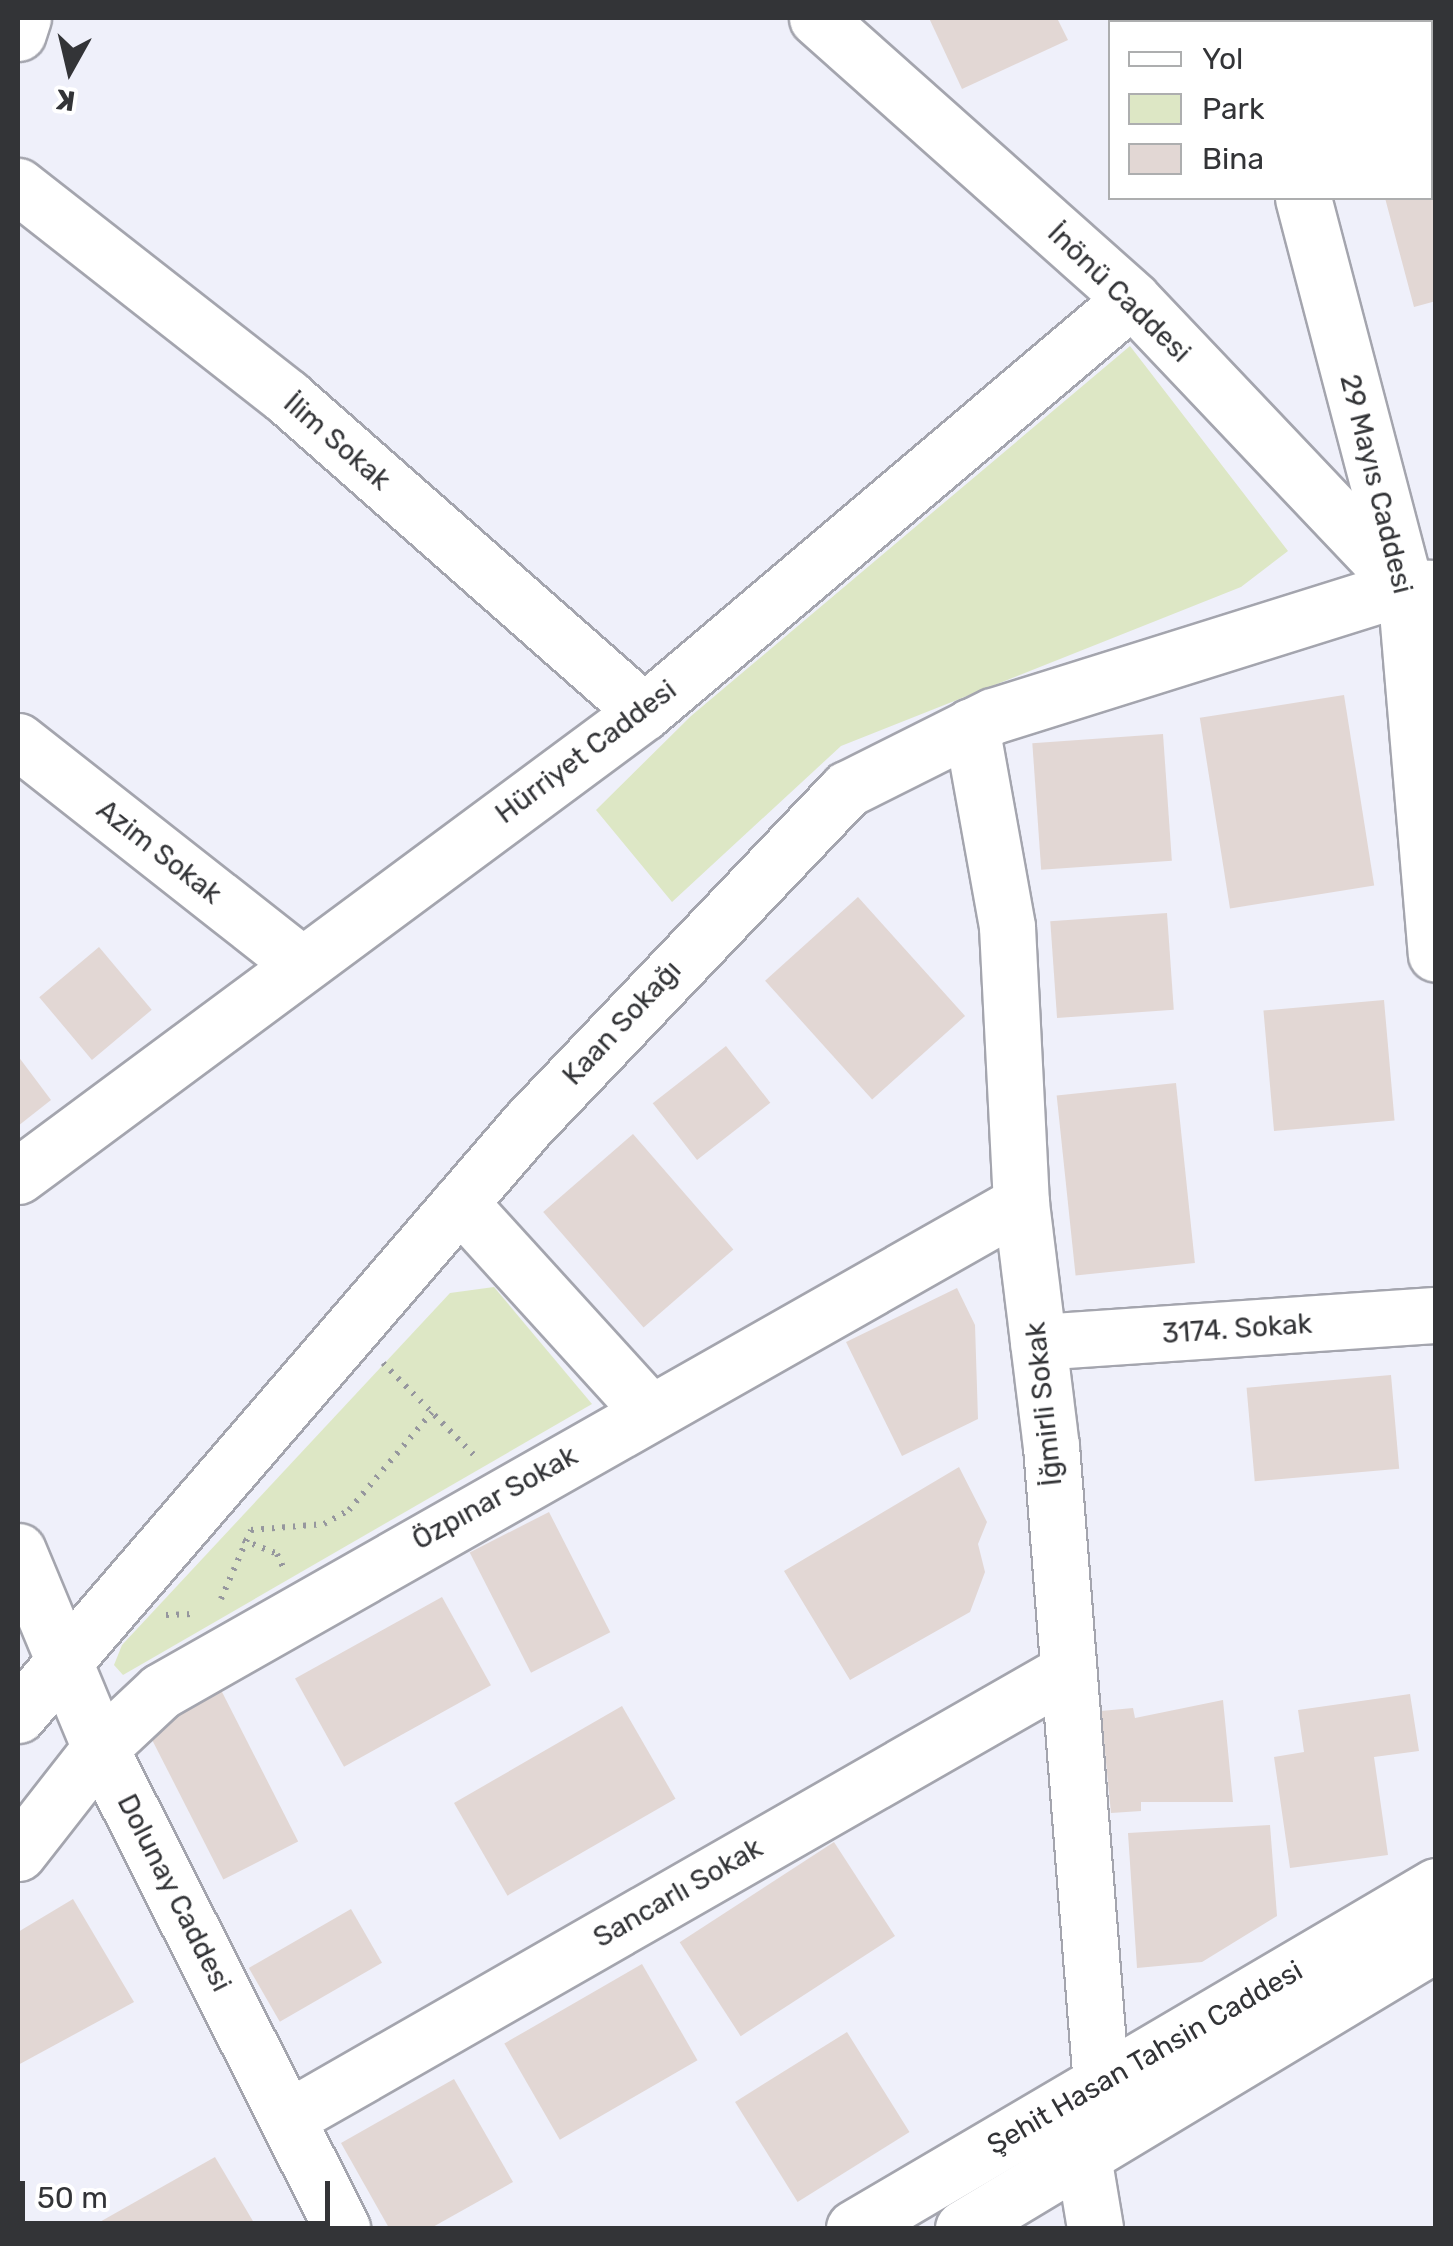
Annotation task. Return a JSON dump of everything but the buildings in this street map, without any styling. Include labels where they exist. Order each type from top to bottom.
[{"type":"street","points":[[18,33],[23,18]]},
{"type":"street","name":"İnönü Caddesi","points":[[816,18],[1132,299],[1420,588]]},
{"type":"street","name":"İlim Sokak","points":[[18,186],[287,397],[644,712]]},
{"type":"street","name":"29 Mayıs Caddesi","points":[[1304,200],[1420,588],[1436,954]]},
{"type":"street","name":"Hürriyet Caddesi","points":[[18,1176],[644,712],[1132,299]]},
{"type":"street","name":"Kaan Sokağı","points":[[18,1716],[122,1588],[460,1203],[811,821],[877,771],[971,726],[1420,588]]},
{"type":"street","name":"İğmirli Sokak","points":[[971,726],[1007,927],[1021,1202],[1068,1672],[1101,2084]]},
{"type":"street","name":"Azim Sokak","points":[[18,741],[301,964]]},
{"type":"street","name":"Özpınar Sokak","points":[[18,1852],[100,1748],[161,1691],[1021,1202]]},
{"type":"street","points":[[460,1203],[649,1411]]},
{"type":"street","name":"3174. Sokak","points":[[1038,1342],[1436,1316]]},
{"type":"street","name":"Dolunay Caddesi","points":[[18,1552],[100,1748],[342,2228]]},
{"type":"street","name":"Sancarlı Sokak","points":[[289,2117],[1068,1672]]},
{"type":"street","name":"Şehit Hasan Tahsin Caddesi","points":[[854,2228],[1436,1886]]},
{"type":"street","name":"Şehit Hasan Tahsin Caddesi","points":[[963,2228],[1436,1942]]},
{"type":"street","points":[[1083,2156],[1095,2228]]},
{"type":"path","points":[[350,1329],[509,1490]]},
{"type":"path","points":[[122,1588],[170,1617],[212,1609],[251,1530],[324,1524],[348,1510],[432,1412]]},
{"type":"green space","points":[[1130,346],[1288,551],[1241,587],[841,746],[672,902],[596,810],[691,716]]},
{"type":"green space","points":[[494,1287],[592,1404],[123,1675],[114,1665],[122,1645],[450,1293]]}]
